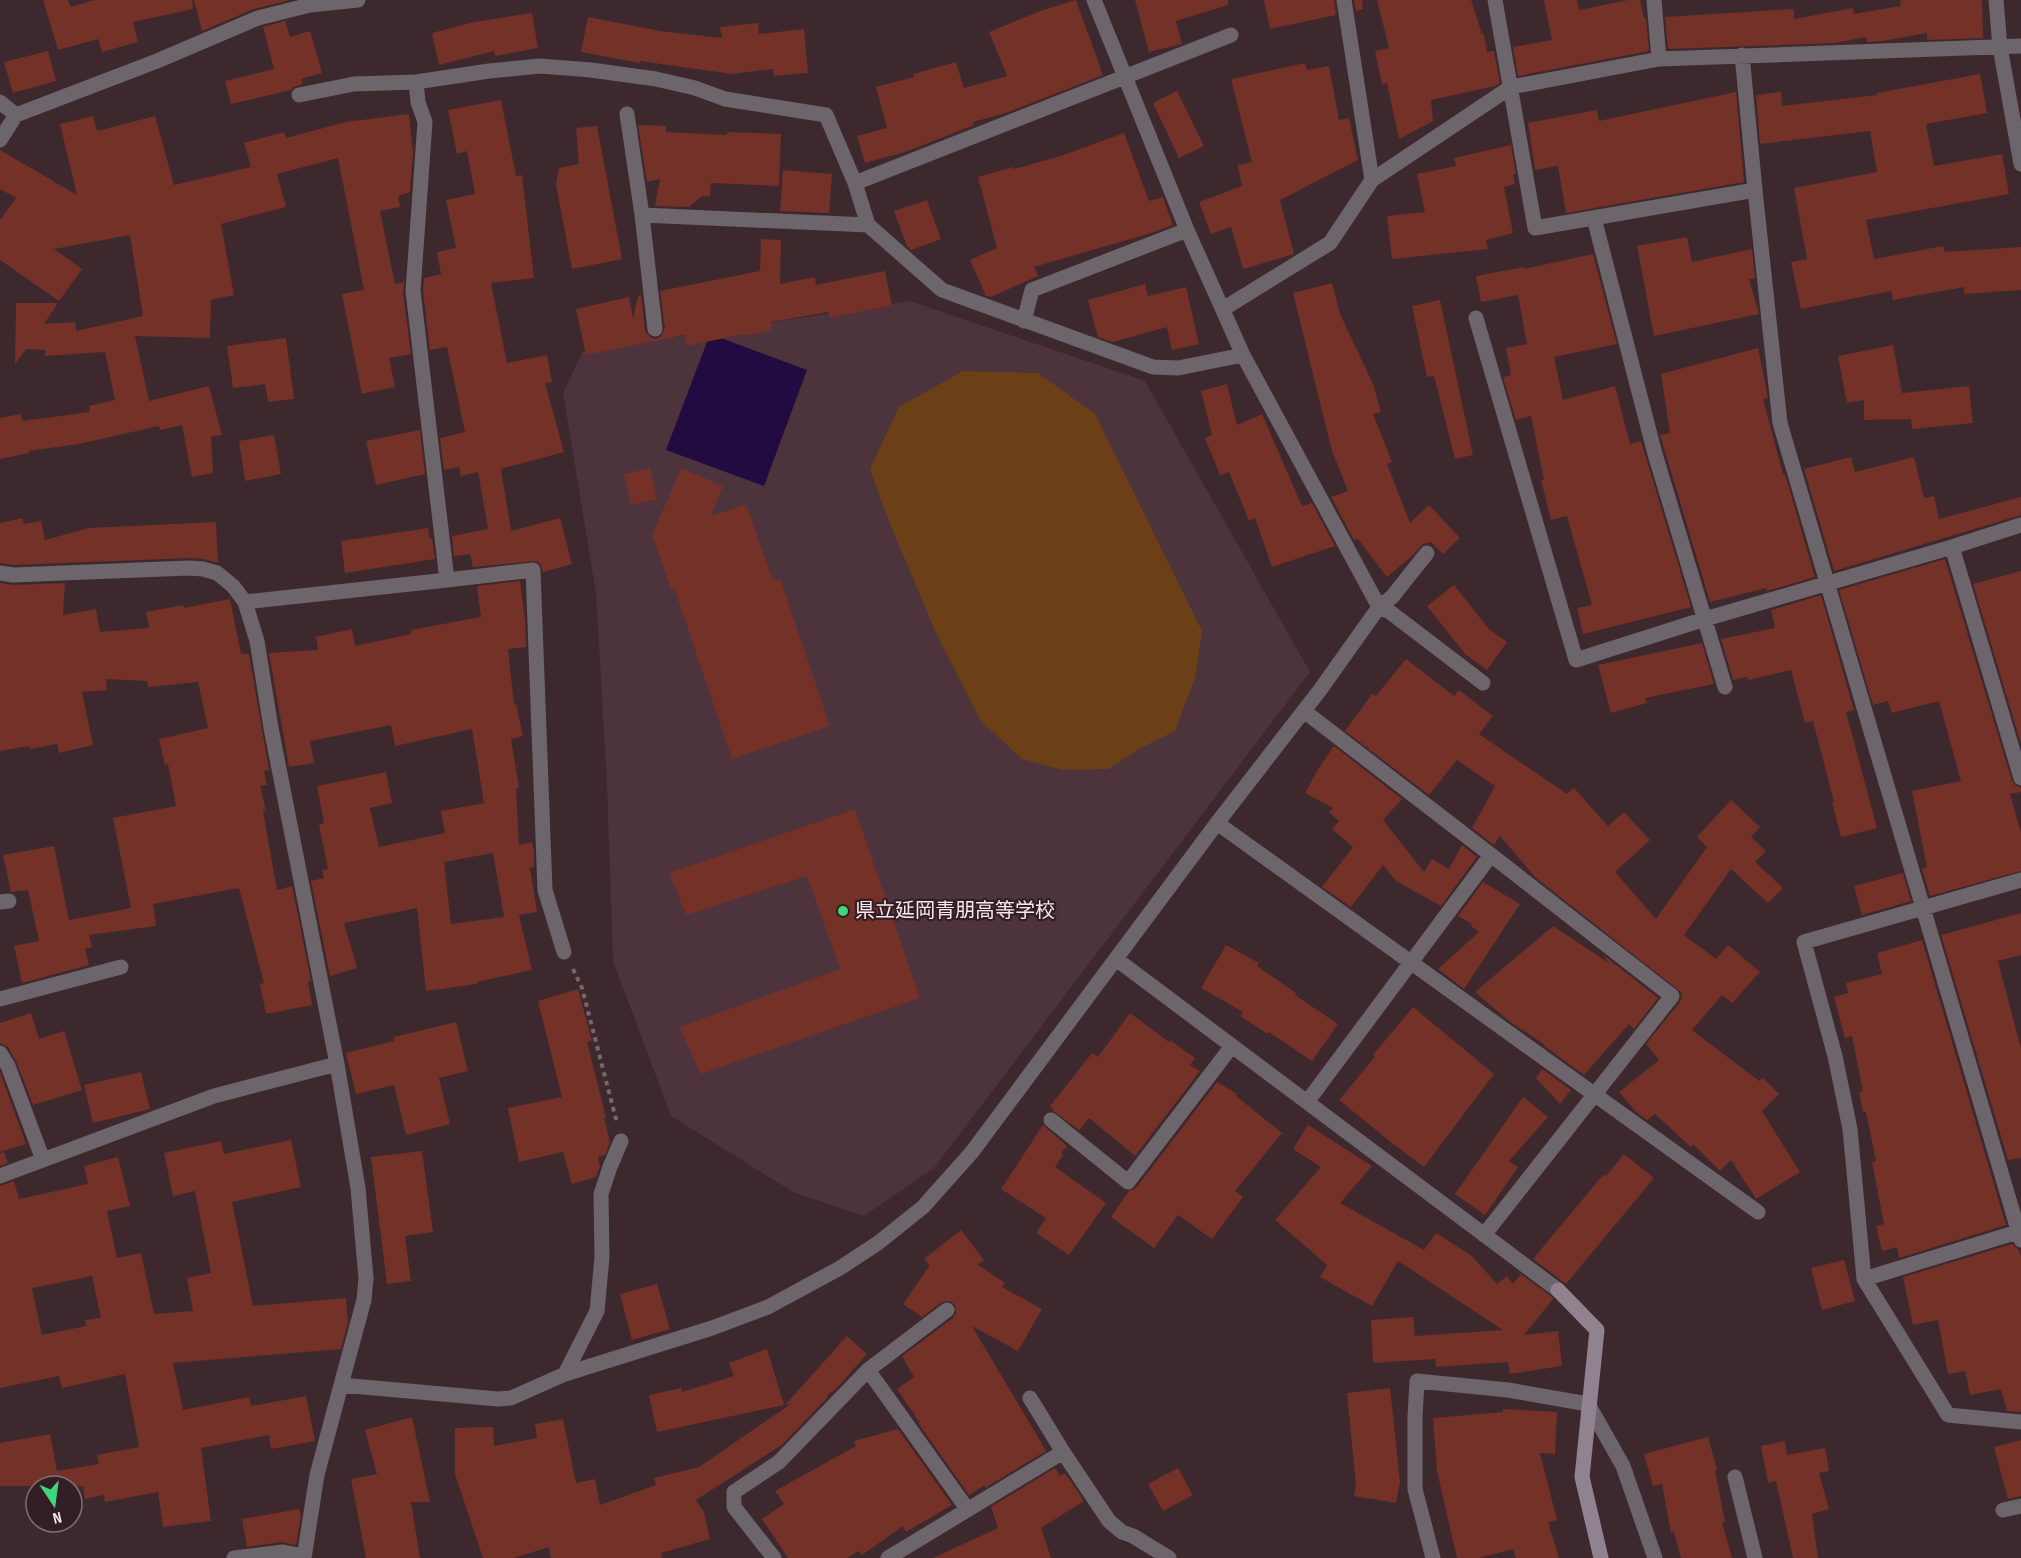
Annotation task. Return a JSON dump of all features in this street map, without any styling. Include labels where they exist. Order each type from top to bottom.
[{"type":"street","points":[[0,140],[16,115],[157,61],[258,18],[310,5],[358,0]]},
{"type":"street","points":[[1094,0],[1187,231],[1243,355],[1379,607],[1390,612],[1483,683]]},
{"type":"street","points":[[1344,0],[1372,180]]},
{"type":"street","points":[[1495,0],[1535,228],[1755,190]]},
{"type":"street","points":[[1654,0],[1659,59]]},
{"type":"street","points":[[1995,0],[2000,47],[2021,164]]},
{"type":"street","points":[[855,183],[1231,35]]},
{"type":"street","points":[[1223,309],[1330,243],[1372,180],[1512,87],[1659,59],[2021,46]]},
{"type":"street","points":[[1742,55],[1780,423],[2020,1234],[1864,1279]]},
{"type":"street","points":[[299,95],[354,84],[416,82],[489,70],[540,66],[656,79],[695,88],[725,99],[826,115],[855,183],[868,225],[942,291],[1153,367],[1178,368],[1243,355]]},
{"type":"street","points":[[416,82],[417,102],[425,122],[412,291],[447,580]]},
{"type":"street","points":[[0,102],[16,115]]},
{"type":"street","points":[[627,114],[642,215],[655,329]]},
{"type":"street","points":[[642,215],[868,225]]},
{"type":"street","points":[[1594,218],[1655,454],[1725,687]]},
{"type":"street","points":[[1024,321],[1032,290],[1187,231]]},
{"type":"street","points":[[1476,318],[1576,660],[2021,525]]},
{"type":"street","points":[[1952,547],[2021,777]]},
{"type":"street","points":[[340,1385],[498,1399],[511,1398],[565,1374],[768,1307],[840,1269],[878,1243],[923,1207],[972,1152],[1217,823],[1304,711],[1379,607],[1392,597],[1427,554]]},
{"type":"street","points":[[0,573],[13,575],[203,569],[217,573],[233,586],[245,602],[257,641],[271,728],[337,1064],[358,1188],[366,1278],[364,1300],[317,1475],[304,1557],[283,1552],[234,1558]]},
{"type":"street","points":[[245,602],[533,570],[545,890],[564,952]]},
{"type":"street","points":[[1304,711],[1672,996],[1484,1235]]},
{"type":"street","points":[[1217,823],[1758,1212]]},
{"type":"street","points":[[1307,1102],[1491,855]]},
{"type":"street","points":[[2021,880],[1804,942],[1835,1056],[1850,1129],[1864,1279],[1948,1414],[2021,1422]]},
{"type":"street","points":[[1116,959],[1558,1290],[1597,1330],[1582,1476],[1601,1558]]},
{"type":"street","points":[[0,999],[121,967]]},
{"type":"street","points":[[1051,1120],[1128,1182],[1232,1046]]},
{"type":"street","points":[[0,1053],[8,1066],[43,1160]]},
{"type":"street","points":[[0,1176],[214,1096],[337,1064]]},
{"type":"street","points":[[565,1374],[597,1311],[602,1257],[601,1194],[609,1167],[621,1141]]},
{"type":"street","points":[[774,1558],[734,1507],[734,1492],[779,1462],[868,1370],[947,1310]]},
{"type":"street","points":[[868,1370],[968,1510]]},
{"type":"street","points":[[1433,1558],[1415,1489],[1417,1381],[1508,1390],[1588,1404]]},
{"type":"street","points":[[1030,1398],[1109,1521],[1122,1532],[1170,1558]]},
{"type":"street","points":[[1588,1404],[1623,1466],[1655,1558]]},
{"type":"street","points":[[888,1558],[1063,1452]]},
{"type":"street","points":[[1735,1477],[1755,1558]]},
{"type":"street","points":[[2003,1510],[2021,1506]]},
{"type":"path","points":[[564,952],[582,988],[621,1141]]},
{"type":"shaded area","points":[[910,301],[1145,381],[1310,672],[934,1168],[864,1216],[793,1192],[671,1116],[613,961],[607,785],[596,593],[563,393],[583,351]]},
{"type":"shaded area","points":[[710,334],[807,370],[764,486],[666,450]]},
{"type":"shaded area","points":[[963,371],[1038,373],[1095,414],[1202,631],[1195,678],[1175,731],[1141,748],[1108,769],[1063,770],[1022,759],[981,721],[936,633],[886,514],[870,469],[899,407]]},
{"type":"building","points":[[43,0],[68,0],[70,7],[95,0],[192,0],[193,9],[133,22],[138,42],[102,52],[98,39],[58,50]]},
{"type":"building","points":[[194,0],[290,0],[254,9],[202,31]]},
{"type":"building","points":[[1076,0],[1103,75],[1006,113],[973,122],[974,125],[908,151],[865,163],[857,136],[887,128],[876,87],[956,62],[964,88],[1007,76],[989,32],[1040,11]]},
{"type":"building","points":[[1135,0],[1228,0],[1228,5],[1176,21],[1182,44],[1149,52]]},
{"type":"building","points":[[1264,0],[1334,0],[1336,15],[1270,29]]},
{"type":"building","points":[[1354,0],[1362,0],[1363,9],[1356,11]]},
{"type":"building","points":[[1377,0],[1471,0],[1482,34],[1484,34],[1487,52],[1494,51],[1500,83],[1431,100],[1433,121],[1399,139],[1387,83],[1382,84],[1375,51],[1389,48]]},
{"type":"building","points":[[1544,0],[1577,0],[1579,10],[1628,0],[1640,0],[1644,18],[1646,18],[1649,51],[1518,76],[1513,47],[1552,40]]},
{"type":"building","points":[[1900,0],[1982,0],[1983,38],[1927,40],[1927,33],[1867,42],[1866,37],[1835,43],[1668,49],[1665,17],[1794,9],[1794,19],[1853,8],[1854,14],[1901,6]]},
{"type":"building","points":[[532,13],[538,48],[495,56],[494,51],[439,65],[432,33],[474,22]]},
{"type":"building","points":[[588,17],[660,31],[722,38],[720,27],[758,23],[759,34],[804,29],[808,73],[774,76],[773,69],[732,74],[640,61],[640,63],[581,52]]},
{"type":"building","points":[[285,21],[290,37],[310,31],[322,73],[301,79],[303,84],[291,90],[231,104],[225,81],[274,69],[263,27]]},
{"type":"building","points":[[48,51],[56,81],[13,93],[4,62]]},
{"type":"building","points":[[1305,63],[1307,70],[1329,66],[1339,120],[1349,118],[1358,160],[1280,200],[1294,254],[1243,269],[1231,227],[1211,234],[1199,202],[1242,186],[1238,165],[1252,162],[1231,79]]},
{"type":"building","points":[[1980,74],[1987,113],[1926,124],[1934,166],[2002,154],[2009,194],[1866,220],[1874,259],[1943,246],[1945,252],[2021,247],[2021,290],[1964,294],[1964,287],[1893,300],[1891,291],[1801,309],[1791,262],[1807,259],[1794,188],[1877,172],[1870,131],[1760,144],[1756,95],[1781,92],[1782,106],[1877,95],[1877,93]]},
{"type":"building","points":[[1177,91],[1204,146],[1179,158],[1153,103]]},
{"type":"building","points":[[1736,92],[1744,182],[1566,213],[1558,166],[1535,170],[1528,123],[1597,110],[1599,121]]},
{"type":"building","points":[[501,100],[516,176],[522,175],[534,278],[491,283],[507,363],[547,355],[552,382],[545,383],[564,452],[501,469],[511,531],[560,518],[572,564],[543,572],[537,561],[473,567],[470,554],[454,556],[452,536],[488,529],[478,472],[461,476],[459,467],[444,470],[440,438],[465,432],[447,347],[430,350],[423,291],[424,278],[441,274],[437,252],[456,248],[446,200],[475,194],[467,151],[457,154],[448,110]]},
{"type":"building","points":[[409,114],[413,153],[410,192],[398,196],[400,207],[380,211],[395,284],[404,282],[403,292],[411,354],[389,358],[395,387],[362,394],[342,294],[364,290],[338,158],[277,174],[286,207],[221,224],[234,295],[211,300],[210,338],[135,336],[149,401],[209,386],[222,435],[211,436],[213,473],[192,477],[182,425],[160,430],[159,426],[79,444],[29,451],[29,453],[0,459],[0,418],[21,414],[22,421],[90,412],[89,406],[115,400],[105,352],[45,356],[45,350],[26,349],[15,364],[16,303],[58,303],[44,324],[75,322],[76,331],[143,316],[130,235],[54,249],[82,269],[59,301],[0,260],[0,220],[16,198],[0,189],[0,150],[77,195],[60,124],[93,116],[97,131],[155,116],[174,185],[251,167],[244,143],[284,132],[286,138],[346,122]]},
{"type":"building","points":[[638,125],[666,126],[666,132],[727,135],[727,132],[781,134],[779,186],[711,183],[710,196],[701,197],[689,207],[655,206],[660,179],[647,182]]},
{"type":"building","points":[[597,126],[622,259],[572,269],[556,185],[559,168],[579,164],[576,128]]},
{"type":"building","points":[[1124,133],[1149,201],[1163,197],[1173,225],[1034,267],[1038,276],[991,297],[986,296],[970,260],[997,248],[978,177],[1061,156]]},
{"type":"building","points":[[1511,145],[1516,174],[1513,174],[1515,184],[1504,187],[1513,233],[1486,240],[1488,249],[1392,259],[1387,216],[1425,212],[1417,174],[1456,166],[1454,158]]},
{"type":"building","points":[[783,170],[832,174],[829,213],[780,211]]},
{"type":"building","points":[[927,200],[941,239],[911,250],[907,246],[894,211]]},
{"type":"building","points":[[1687,237],[1692,262],[1752,249],[1755,278],[1749,279],[1759,314],[1654,336],[1637,246]]},
{"type":"building","points":[[761,239],[781,240],[780,284],[815,277],[816,285],[885,271],[892,305],[830,318],[828,312],[771,322],[772,330],[687,346],[684,335],[586,355],[576,309],[629,297],[633,318],[638,296],[641,295],[645,331],[651,338],[657,339],[665,328],[660,291],[760,271]]},
{"type":"building","points":[[1593,254],[1617,344],[1554,357],[1563,400],[1615,386],[1630,444],[1641,441],[1691,607],[1583,634],[1577,608],[1592,605],[1567,516],[1551,520],[1541,480],[1544,480],[1531,416],[1516,420],[1503,377],[1511,375],[1506,348],[1527,344],[1518,295],[1481,302],[1476,276],[1524,267],[1524,269]]},
{"type":"building","points":[[1332,283],[1340,314],[1373,384],[1381,412],[1373,414],[1392,462],[1387,464],[1410,523],[1429,505],[1460,538],[1443,554],[1431,542],[1423,544],[1387,577],[1358,539],[1354,540],[1331,497],[1348,491],[1332,451],[1293,293]]},
{"type":"building","points":[[1145,284],[1148,296],[1186,287],[1199,344],[1172,350],[1167,327],[1113,342],[1098,337],[1088,300]]},
{"type":"building","points":[[1440,300],[1473,455],[1455,459],[1434,376],[1427,377],[1412,306]]},
{"type":"building","points":[[286,338],[294,399],[268,402],[265,384],[233,388],[227,346]]},
{"type":"building","points":[[1893,345],[1902,393],[1969,386],[1973,423],[1912,429],[1911,419],[1864,420],[1864,400],[1847,403],[1838,356]]},
{"type":"building","points":[[1758,348],[1768,398],[1763,399],[1783,474],[1785,474],[1815,577],[1767,591],[1766,588],[1710,602],[1660,435],[1670,433],[1661,374]]},
{"type":"building","points":[[1227,384],[1237,425],[1262,414],[1302,506],[1312,503],[1335,546],[1272,567],[1255,518],[1249,521],[1229,472],[1220,475],[1205,438],[1212,435],[1201,391]]},
{"type":"building","points":[[420,430],[425,474],[376,485],[366,441]]},
{"type":"building","points":[[274,435],[281,474],[245,481],[239,441]]},
{"type":"building","points":[[1851,457],[1855,472],[1914,457],[1924,498],[1934,496],[1939,519],[2021,497],[2021,515],[1834,571],[1804,469]]},
{"type":"building","points":[[650,468],[657,499],[631,505],[624,474]]},
{"type":"building","points":[[681,468],[723,486],[711,516],[746,504],[773,581],[780,578],[830,726],[732,759],[674,588],[671,589],[652,535]]},
{"type":"building","points":[[22,518],[24,524],[41,521],[45,540],[89,528],[216,522],[218,563],[189,558],[14,565],[0,563],[0,523]]},
{"type":"building","points":[[428,528],[435,559],[345,573],[341,541]]},
{"type":"building","points":[[1945,559],[2012,781],[2021,788],[2021,792],[2010,794],[2021,833],[2021,871],[1930,896],[1922,869],[1927,867],[1912,791],[1961,781],[1939,701],[1892,713],[1888,701],[1873,705],[1839,590]]},
{"type":"building","points":[[2021,571],[2021,744],[1973,584]]},
{"type":"building","points":[[520,581],[526,647],[508,649],[514,705],[516,704],[523,736],[511,739],[519,788],[516,788],[519,845],[532,842],[534,852],[534,867],[530,868],[537,912],[519,915],[532,970],[477,982],[477,984],[426,991],[417,908],[344,923],[357,968],[330,976],[311,881],[324,878],[322,870],[328,869],[319,825],[324,823],[317,786],[386,772],[392,803],[370,808],[379,847],[445,833],[441,811],[484,803],[472,729],[395,746],[391,725],[310,741],[314,763],[289,767],[269,653],[318,650],[316,637],[352,629],[355,646],[411,634],[411,630],[481,617],[477,586]],"holes":[[[493,853],[504,917],[451,924],[444,862]]]},
{"type":"building","points":[[0,583],[13,585],[65,583],[63,615],[96,609],[100,632],[149,628],[146,612],[183,605],[184,608],[230,599],[241,654],[249,654],[269,770],[264,771],[267,785],[260,786],[266,811],[263,811],[277,890],[292,886],[311,981],[308,982],[312,1005],[266,1014],[260,984],[264,983],[239,888],[153,904],[156,926],[89,935],[92,947],[85,949],[89,965],[22,983],[14,946],[39,941],[28,890],[11,892],[3,855],[54,846],[69,920],[131,908],[113,818],[176,806],[168,764],[165,765],[159,739],[208,728],[198,682],[148,687],[147,681],[106,679],[107,690],[82,692],[93,745],[59,753],[57,744],[0,751]]},
{"type":"building","points":[[1454,585],[1489,629],[1507,642],[1487,670],[1466,655],[1427,606]]},
{"type":"building","points":[[1821,595],[1854,710],[1846,712],[1877,828],[1841,837],[1813,721],[1805,723],[1791,670],[1748,680],[1747,677],[1733,680],[1721,639],[1775,628],[1771,610]]},
{"type":"building","points":[[1702,643],[1714,684],[1645,698],[1647,703],[1611,713],[1598,665]]},
{"type":"building","points":[[1406,659],[1454,696],[1459,690],[1493,716],[1479,734],[1567,794],[1574,788],[1608,826],[1624,812],[1650,840],[1615,872],[1656,919],[1707,847],[1697,837],[1731,800],[1760,827],[1751,837],[1766,851],[1755,862],[1783,888],[1768,903],[1731,869],[1684,935],[1716,959],[1728,945],[1760,972],[1732,1003],[1722,995],[1692,1030],[1759,1081],[1763,1078],[1779,1094],[1762,1111],[1800,1172],[1756,1199],[1731,1160],[1720,1171],[1694,1145],[1691,1147],[1655,1114],[1647,1120],[1636,1112],[1619,1092],[1659,1060],[1646,1044],[1680,1002],[1681,992],[1536,878],[1500,836],[1494,845],[1472,828],[1495,786],[1457,760],[1429,795],[1345,731],[1372,694],[1376,696]]},
{"type":"building","points":[[1334,746],[1402,799],[1383,820],[1424,872],[1432,859],[1449,869],[1462,845],[1477,857],[1441,906],[1396,881],[1383,865],[1351,907],[1322,887],[1353,847],[1332,829],[1339,821],[1329,812],[1333,808],[1305,793]]},
{"type":"building","points":[[855,809],[920,998],[701,1074],[679,1027],[840,969],[807,876],[686,915],[669,873]]},
{"type":"building","points":[[1903,873],[1911,901],[1862,915],[1854,886]]},
{"type":"building","points":[[1483,882],[1520,904],[1464,989],[1438,969],[1479,932],[1471,926],[1472,924],[1458,916]]},
{"type":"building","points":[[2021,913],[2021,955],[1998,961],[2021,1049],[2021,1158],[2008,1160],[1941,935]]},
{"type":"building","points":[[1553,926],[1609,963],[1602,954],[1658,998],[1634,1029],[1629,1024],[1584,1075],[1509,1021],[1475,992]]},
{"type":"building","points":[[1922,940],[2006,1225],[1899,1258],[1897,1247],[1882,1251],[1876,1226],[1884,1224],[1872,1162],[1876,1161],[1866,1112],[1863,1112],[1859,1092],[1863,1091],[1852,1036],[1845,1038],[1834,997],[1848,993],[1846,983],[1882,974],[1877,953]]},
{"type":"building","points":[[1226,945],[1259,963],[1257,966],[1338,1024],[1312,1061],[1269,1032],[1268,1034],[1240,1016],[1243,1012],[1201,988]]},
{"type":"building","points":[[578,989],[592,1041],[587,1042],[610,1142],[605,1155],[598,1157],[600,1166],[596,1177],[572,1184],[563,1152],[519,1162],[508,1108],[562,1097],[538,1001]]},
{"type":"building","points":[[1413,1007],[1494,1074],[1424,1167],[1339,1100]]},
{"type":"building","points":[[31,1013],[39,1039],[64,1031],[82,1090],[33,1105],[16,1061],[8,1047],[0,1043],[0,1023]]},
{"type":"building","points":[[1130,1013],[1195,1058],[1190,1065],[1200,1071],[1135,1156],[1089,1118],[1079,1130],[1052,1110],[1050,1106],[1092,1053],[1098,1057]]},
{"type":"building","points":[[456,1022],[468,1071],[439,1078],[450,1124],[406,1135],[394,1085],[356,1094],[346,1053],[394,1041],[394,1037]]},
{"type":"building","points":[[1542,1069],[1571,1090],[1560,1104],[1536,1078]]},
{"type":"building","points":[[0,1072],[26,1144],[0,1152]]},
{"type":"building","points":[[141,1072],[150,1109],[93,1123],[84,1085]]},
{"type":"building","points":[[1217,1082],[1237,1094],[1236,1096],[1282,1133],[1235,1191],[1243,1197],[1212,1239],[1178,1215],[1154,1248],[1111,1217],[1129,1191],[1136,1188]]},
{"type":"building","points":[[1523,1097],[1548,1117],[1509,1161],[1518,1167],[1485,1215],[1455,1194]]},
{"type":"building","points":[[1043,1125],[1067,1146],[1055,1167],[1106,1203],[1069,1255],[1036,1233],[1046,1218],[1001,1189]]},
{"type":"building","points":[[1308,1125],[1372,1166],[1340,1203],[1424,1250],[1436,1233],[1472,1256],[1497,1284],[1507,1276],[1513,1284],[1521,1274],[1552,1297],[1553,1299],[1524,1335],[1558,1331],[1562,1366],[1510,1374],[1508,1362],[1436,1367],[1435,1359],[1373,1363],[1371,1320],[1413,1317],[1415,1336],[1503,1330],[1398,1261],[1372,1306],[1320,1277],[1327,1265],[1275,1220],[1321,1167],[1293,1149]]},
{"type":"building","points":[[291,1140],[301,1187],[232,1202],[253,1306],[346,1298],[348,1322],[341,1349],[173,1363],[183,1410],[249,1397],[251,1406],[306,1396],[315,1441],[271,1449],[269,1435],[201,1448],[211,1521],[163,1527],[158,1492],[105,1502],[104,1495],[85,1499],[84,1474],[24,1474],[24,1486],[0,1486],[0,1443],[50,1434],[57,1471],[99,1464],[97,1455],[139,1447],[125,1374],[62,1388],[59,1376],[0,1388],[0,1186],[14,1181],[19,1199],[88,1184],[84,1166],[118,1157],[130,1206],[107,1211],[117,1258],[141,1253],[154,1314],[193,1311],[187,1278],[211,1273],[195,1191],[173,1196],[164,1153],[221,1141],[224,1154]],"holes":[[[92,1276],[101,1318],[85,1320],[86,1326],[42,1335],[32,1288]]]},
{"type":"building","points":[[422,1151],[433,1232],[405,1236],[411,1281],[387,1284],[371,1157]]},
{"type":"building","points":[[4,1152],[8,1163],[0,1166],[0,1153]]},
{"type":"building","points":[[1624,1154],[1654,1178],[1566,1284],[1533,1259],[1603,1175],[1606,1176]]},
{"type":"building","points":[[961,1230],[984,1260],[978,1265],[1005,1283],[1002,1287],[1042,1309],[1018,1351],[972,1326],[1046,1451],[985,1488],[985,1485],[969,1495],[897,1389],[914,1377],[902,1356],[953,1318],[956,1313],[955,1305],[950,1301],[942,1302],[922,1317],[903,1304],[930,1265],[924,1259]]},
{"type":"building","points":[[2012,1244],[2019,1250],[2021,1257],[2021,1412],[2007,1411],[2001,1389],[1970,1395],[1965,1371],[1948,1374],[1938,1320],[1913,1325],[1903,1277]]},
{"type":"building","points":[[1844,1260],[1855,1301],[1822,1310],[1811,1268]]},
{"type":"building","points":[[657,1284],[670,1329],[632,1340],[620,1294]]},
{"type":"building","points":[[847,1336],[867,1354],[835,1390],[827,1395],[828,1397],[783,1444],[696,1500],[704,1512],[710,1539],[661,1553],[662,1558],[551,1558],[549,1547],[514,1558],[483,1558],[455,1474],[455,1428],[493,1427],[494,1446],[537,1438],[535,1424],[563,1419],[576,1483],[595,1479],[600,1505],[656,1485],[654,1478],[699,1467],[792,1403],[785,1405]]},
{"type":"building","points":[[767,1349],[784,1405],[657,1432],[649,1395],[681,1388],[682,1392],[734,1376],[729,1363]]},
{"type":"building","points":[[1390,1388],[1400,1482],[1396,1503],[1354,1496],[1356,1485],[1347,1393]]},
{"type":"building","points":[[1503,1409],[1557,1412],[1555,1454],[1540,1453],[1557,1520],[1548,1522],[1559,1558],[1516,1558],[1513,1549],[1479,1558],[1457,1558],[1437,1471],[1433,1418],[1503,1412]]},
{"type":"building","points":[[412,1417],[430,1502],[411,1502],[420,1558],[366,1558],[351,1479],[377,1474],[365,1430]]},
{"type":"building","points":[[898,1429],[952,1505],[906,1532],[903,1526],[862,1555],[859,1551],[847,1558],[788,1558],[762,1519],[784,1504],[775,1491],[856,1446],[854,1441]]},
{"type":"building","points":[[1708,1437],[1717,1469],[1715,1470],[1725,1522],[1722,1522],[1732,1558],[1681,1558],[1674,1532],[1671,1533],[1662,1484],[1653,1486],[1644,1454]]},
{"type":"building","points":[[2021,1440],[2021,1496],[2008,1499],[1994,1447]]},
{"type":"building","points":[[1785,1441],[1787,1455],[1825,1448],[1829,1471],[1819,1473],[1829,1509],[1812,1514],[1818,1558],[1793,1558],[1776,1481],[1768,1483],[1761,1446]]},
{"type":"building","points":[[1055,1468],[1060,1476],[1065,1473],[1084,1501],[1041,1528],[1051,1558],[933,1558],[998,1528],[991,1507]]},
{"type":"building","points":[[1178,1468],[1193,1495],[1163,1511],[1148,1484]]},
{"type":"building","points":[[299,1509],[301,1516],[296,1545],[282,1542],[247,1547],[242,1519]]},
{"type":"place","name":"県立延岡青朋高等学校","points":[[843,911]]}]
